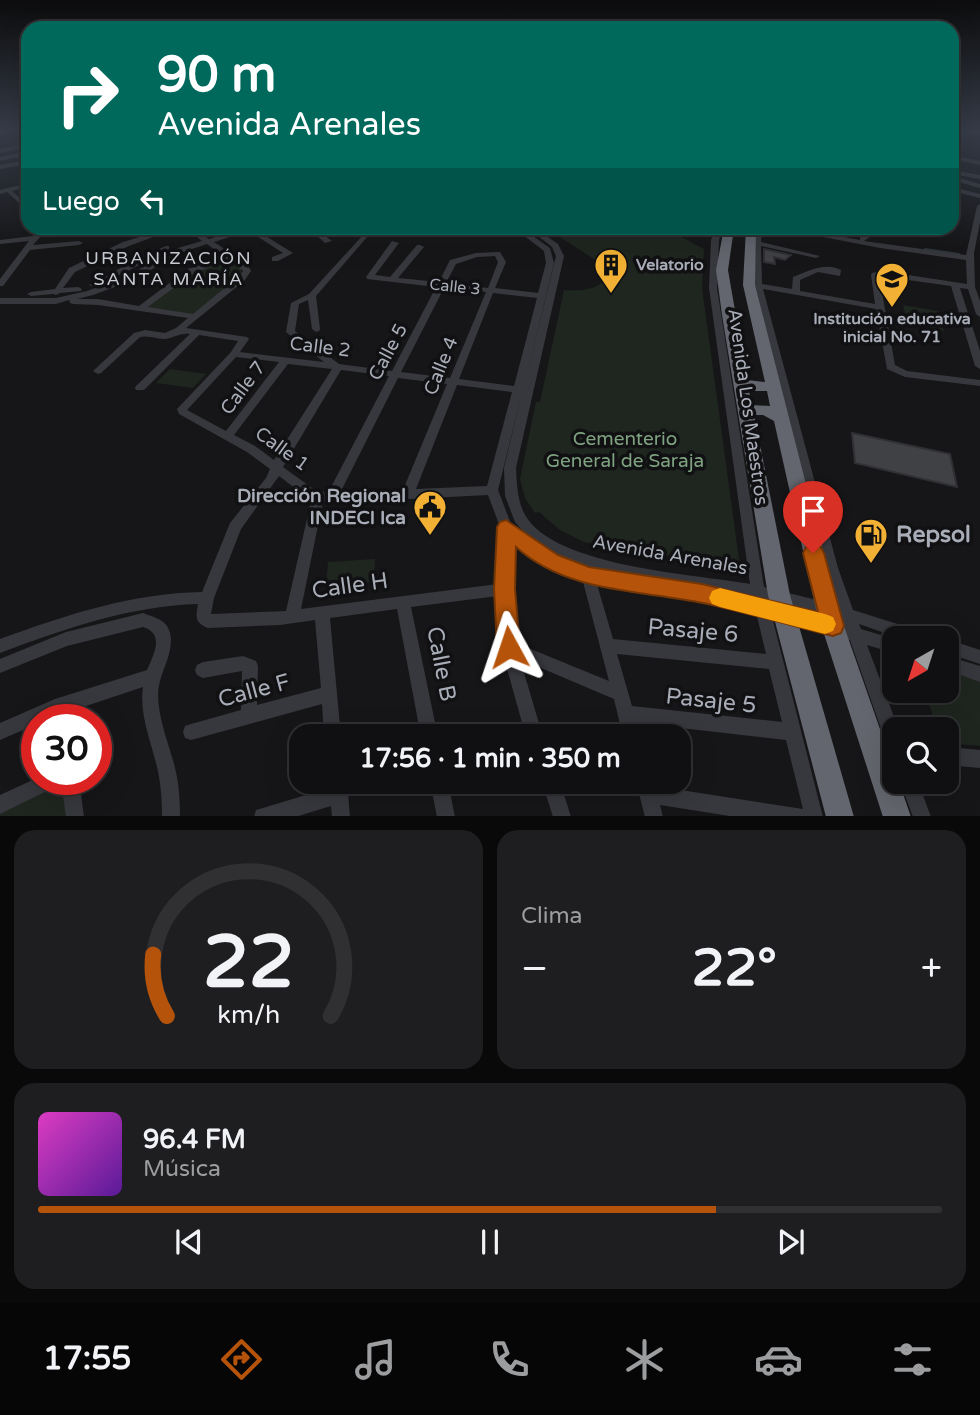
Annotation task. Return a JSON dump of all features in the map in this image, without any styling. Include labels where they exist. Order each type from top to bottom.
[{"type":"highway","points":[[728,235],[722,271],[745,410],[770,601],[840,816]]},
{"type":"highway","points":[[754,235],[748,263],[749,285],[772,386],[827,609],[897,816]]},
{"type":"highway","points":[[739,382],[757,388],[772,386]]},
{"type":"highway","points":[[745,410],[766,410],[780,418]]},
{"type":"street","points":[[959,175],[980,177]]},
{"type":"street","points":[[959,177],[980,186]]},
{"type":"street","points":[[0,192],[21,187]]},
{"type":"street","points":[[8,190],[21,202]]},
{"type":"street","points":[[959,191],[980,196]]},
{"type":"street","points":[[978,305],[971,287],[970,255],[980,206]]},
{"type":"street","points":[[0,242],[30,235]]},
{"type":"street","points":[[0,284],[38,235]]},
{"type":"street","points":[[56,297],[69,273],[150,235]]},
{"type":"street","points":[[98,371],[138,335],[145,333],[166,336],[179,330],[247,274],[245,267],[199,235]]},
{"type":"street","points":[[98,302],[167,255],[214,235]]},
{"type":"street","points":[[56,297],[117,275],[152,254],[221,235]]},
{"type":"street","points":[[261,235],[289,253],[275,259]]},
{"type":"street","points":[[320,235],[328,241]]},
{"type":"street","points":[[0,646],[122,607],[172,598],[207,598],[235,527],[276,470],[338,368],[290,332],[295,303],[312,296],[366,235]]},
{"type":"street","points":[[446,241],[452,235]]},
{"type":"street","name":"Avenida Arenales","points":[[526,235],[549,252],[550,267],[542,296],[509,481],[518,513],[541,540],[564,554],[588,563],[770,601],[882,642]]},
{"type":"street","name":"Avenida Arenales","points":[[540,235],[555,246],[560,259],[524,390],[492,490],[506,527],[531,549],[550,561],[588,576],[702,594],[827,609],[882,626]]},
{"type":"street","name":"Avenida Los Maestros","points":[[717,235],[713,288],[770,601],[774,662],[814,816]]},
{"type":"street","points":[[816,256],[754,235],[758,286],[825,549],[886,717]]},
{"type":"street","points":[[830,235],[880,246],[970,255]]},
{"type":"street","points":[[839,235],[970,255]]},
{"type":"street","points":[[863,239],[869,235]]},
{"type":"street","points":[[28,248],[79,243]]},
{"type":"street","points":[[381,261],[392,247],[417,250],[392,280]]},
{"type":"street","name":"Calle 5","points":[[292,617],[324,497],[396,374],[456,260],[497,254]]},
{"type":"street","name":"Calle 4","points":[[408,493],[502,262],[497,254]]},
{"type":"street","points":[[140,309],[191,271],[231,257]]},
{"type":"street","points":[[381,261],[404,264]]},
{"type":"street","name":"Calle 3","points":[[381,261],[369,276],[542,296]]},
{"type":"street","points":[[0,274],[12,268]]},
{"type":"street","points":[[796,292],[796,279],[818,270]]},
{"type":"street","points":[[971,287],[879,273],[875,277],[890,367],[905,374],[980,383]]},
{"type":"street","points":[[117,275],[131,278]]},
{"type":"street","points":[[0,301],[90,293],[131,278]]},
{"type":"street","points":[[955,285],[980,366]]},
{"type":"street","points":[[758,286],[881,307]]},
{"type":"street","points":[[0,294],[56,297],[195,317]]},
{"type":"street","points":[[312,296],[316,329]]},
{"type":"street","points":[[179,330],[244,339],[234,354]]},
{"type":"street","points":[[140,388],[197,332]]},
{"type":"street","name":"Calle 2","points":[[234,354],[524,390]]},
{"type":"street","name":"Calle 1","points":[[234,354],[182,409],[186,414],[261,456],[276,470],[324,497]]},
{"type":"street","name":"Calle 7","points":[[228,436],[285,361]]},
{"type":"street","points":[[324,497],[492,490]]},
{"type":"street","points":[[506,527],[505,589],[509,647],[531,724]]},
{"type":"street","points":[[588,576],[629,724]]},
{"type":"street","name":"Calle H","points":[[207,598],[203,617],[208,621],[292,617],[505,589]]},
{"type":"street","name":"Calle B","points":[[403,601],[427,724]]},
{"type":"street","points":[[322,613],[332,724]]},
{"type":"street","points":[[0,666],[66,639],[143,620],[154,622],[161,629],[164,641],[149,690],[152,712],[172,784],[171,816]]},
{"type":"street","name":"Pasaje 6","points":[[608,646],[774,662]]},
{"type":"street","points":[[509,647],[621,694]]},
{"type":"street","points":[[959,650],[980,657]]},
{"type":"street","points":[[204,670],[243,663],[250,666],[249,716]]},
{"type":"street","points":[[959,667],[980,674]]},
{"type":"street","points":[[80,704],[152,676]]},
{"type":"street","name":"Calle F","points":[[191,733],[329,694]]},
{"type":"street","name":"Pasaje 5","points":[[626,714],[792,732]]},
{"type":"street","points":[[0,732],[21,725]]},
{"type":"street","points":[[959,757],[980,759]]},
{"type":"street","points":[[265,816],[322,794]]},
{"type":"street","points":[[339,794],[341,816]]},
{"type":"street","points":[[441,794],[446,816]]},
{"type":"street","points":[[555,794],[562,816]]},
{"type":"street","points":[[648,794],[654,816]]},
{"type":"street","points":[[679,794],[795,816]]},
{"type":"street","points":[[913,794],[922,816]]},
{"type":"street","points":[[0,805],[21,795]]},
{"type":"street","points":[[72,795],[75,816]]},
{"type":"green space","name":"Cementerio General de Saraja","points":[[557,235],[677,235],[704,249],[702,288],[740,567],[584,542],[560,530],[539,512],[535,513],[525,498],[520,479],[564,290],[583,290],[600,284],[608,274],[602,264]]},
{"type":"green space","points":[[228,260],[241,268],[241,274],[194,316],[147,308],[192,274]]},
{"type":"green space","points":[[903,305],[938,311],[944,331],[907,324]]},
{"type":"green space","points":[[170,369],[206,374],[193,388],[156,383]]},
{"type":"green space","points":[[375,559],[374,582],[326,586],[328,562]]},
{"type":"green space","points":[[959,672],[980,679],[980,746],[959,744],[959,717],[933,717],[929,704],[959,704]]},
{"type":"green space","points":[[30,795],[64,795],[67,816],[0,816],[0,809]]},
{"type":"building","points":[[764,249],[791,255],[785,260],[774,257],[775,264],[764,262]]},
{"type":"building","points":[[852,433],[950,454],[957,487],[855,463]]},
{"type":"waterway","points":[[925,249],[959,254]]},
{"type":"slow traffic","points":[[720,598],[825,624]]},
{"type":"place","name":"Velatorio","points":[[611,295]]},
{"type":"place","name":"Institución educativa inicial No. 71","points":[[892,309]]},
{"type":"place","name":"Dirección Regional INDECI Ica","points":[[430,537]]},
{"type":"place","name":"Repsol","points":[[871,565]]},
{"type":"district","name":"URBANIZACIÓN SANTA MARÍA","points":[[169,268]]},
{"type":"route","points":[[509,647],[505,589],[506,527],[531,549],[550,561],[588,576],[702,594],[833,626],[813,553]]}]
